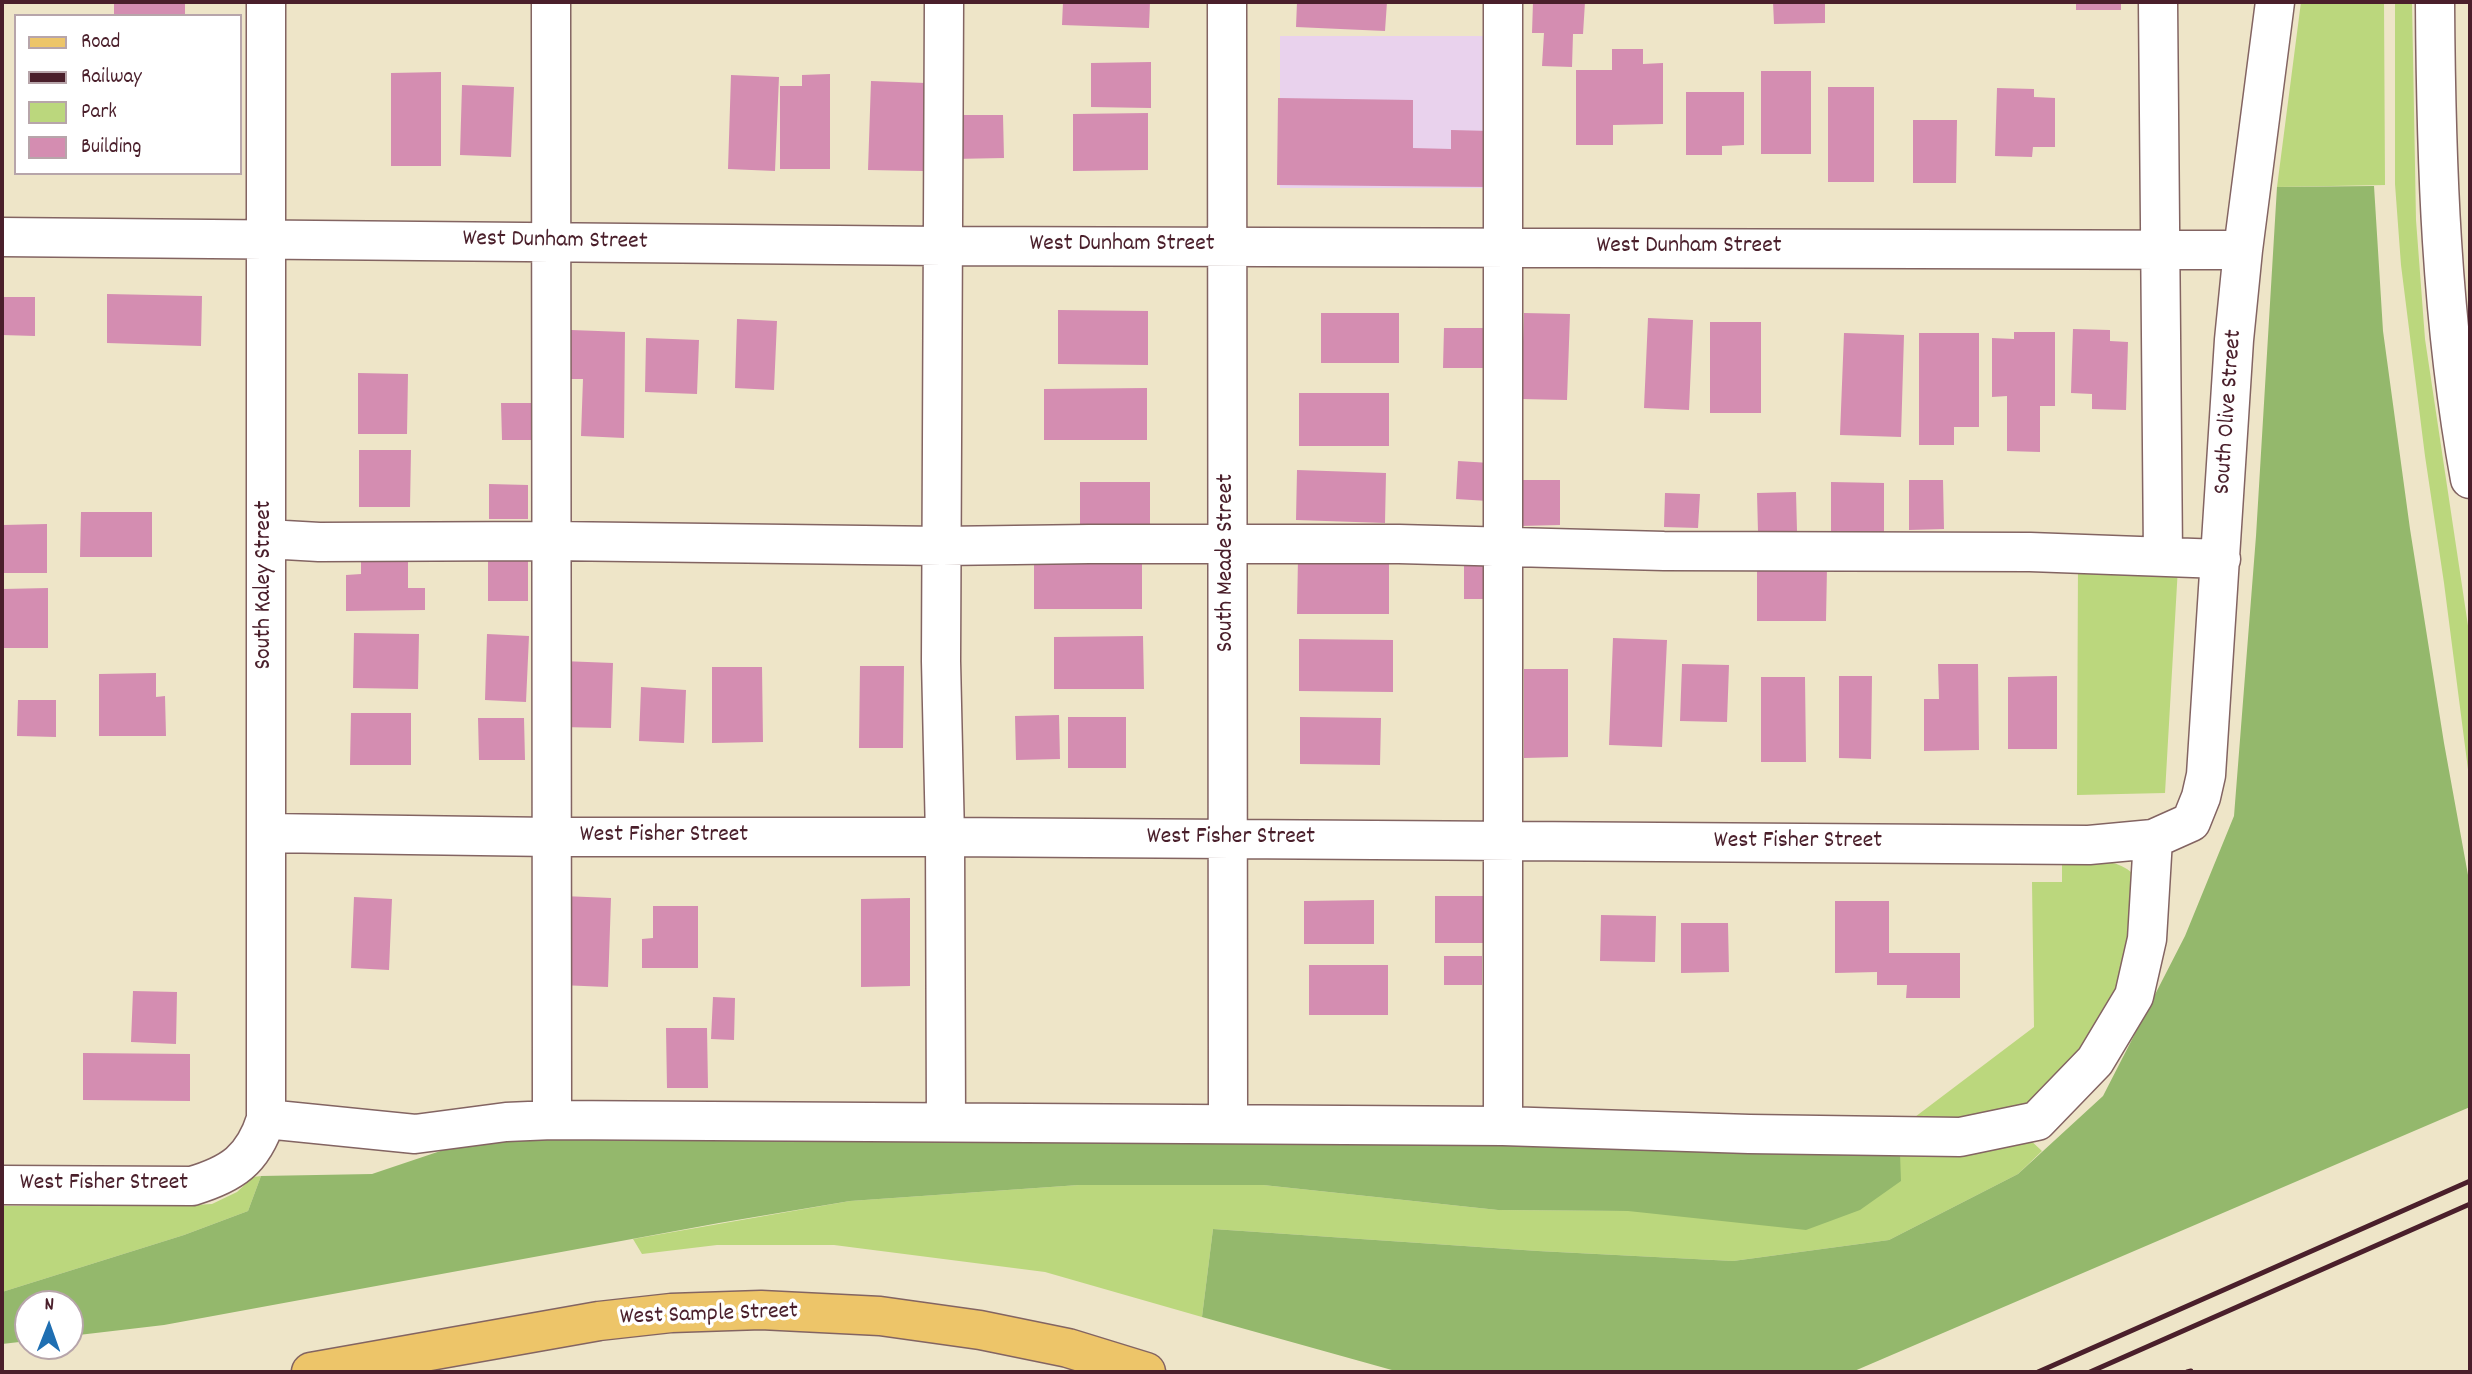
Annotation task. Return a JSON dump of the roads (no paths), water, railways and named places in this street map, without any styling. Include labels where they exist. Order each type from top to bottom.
[{"type":"main road","name":"West Sample Street","points":[[311,1372],[599,1321],[671,1314],[761,1310],[880,1317],[980,1330],[1068,1348],[1146,1372]]},
{"type":"street","name":"South Kaley Street","points":[[242,1162],[260,1137],[266,1119],[266,2]]},
{"type":"street","points":[[551,2],[552,1120]]},
{"type":"street","points":[[944,2],[941,661],[946,837],[946,1121]]},
{"type":"street","name":"South Meade Street","points":[[1227,2],[1228,1124]]},
{"type":"street","points":[[1503,2],[1503,1126]]},
{"type":"street","points":[[2158,2],[2163,556]]},
{"type":"street","name":"South Olive Street","points":[[2191,822],[2206,775],[2234,340],[2275,2]]},
{"type":"street","points":[[2435,2],[2439,215],[2444,289],[2458,416],[2470,479]]},
{"type":"street","name":"West Dunham Street","points":[[2,237],[942,246],[2243,250]]},
{"type":"street","points":[[267,539],[319,542],[552,541],[942,546],[1399,544],[1664,551],[2030,552],[2221,559]]},
{"type":"street","name":"West Fisher Street","points":[[267,833],[551,837],[2089,845],[2153,839],[2191,822]]},
{"type":"street","points":[[266,1119],[415,1134],[506,1122],[552,1120],[1503,1126],[1960,1137],[2037,1121],[2095,1061],[2134,996],[2147,939],[2153,839]]},
{"type":"street","name":"West Fisher Street","points":[[2,1185],[192,1186],[219,1178],[242,1162]]},
{"type":"railway","points":[[2038,1372],[2470,1181]]},
{"type":"railway","points":[[2090,1372],[2470,1204]]},
{"type":"railway","points":[[2187,1372],[2191,1371]]}]
